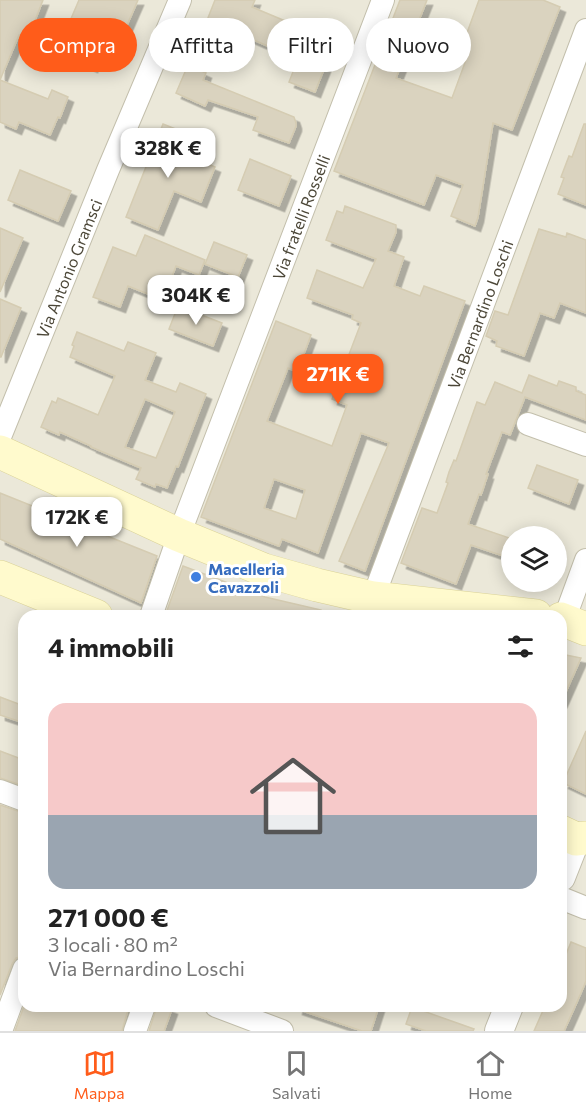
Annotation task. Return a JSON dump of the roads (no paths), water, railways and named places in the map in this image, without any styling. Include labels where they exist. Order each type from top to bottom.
[{"type":"main road","points":[[0,452],[179,535],[264,570],[373,598],[472,610]]},
{"type":"main road","points":[[0,578],[81,610]]},
{"type":"street","name":"Via Antonio Gramsci","points":[[0,437],[108,170],[180,0]]},
{"type":"street","name":"Via fratelli Rosselli","points":[[153,610],[179,535],[382,0]]},
{"type":"street","name":"Via Bernardino Loschi","points":[[373,598],[586,30]]},
{"type":"street","points":[[528,424],[586,445]]},
{"type":"street","points":[[566,610],[586,560]]},
{"type":"street","points":[[0,791],[18,798]]},
{"type":"street","points":[[567,858],[574,836]]},
{"type":"street","points":[[567,900],[586,908]]},
{"type":"street","points":[[1,1031],[18,985]]},
{"type":"street","points":[[135,1031],[142,1012]]},
{"type":"street","points":[[232,1012],[282,1031]]},
{"type":"street","points":[[499,1031],[507,1012]]},
{"type":"place","name":"Macelleria Cavazzoli","points":[[196,577]]}]
